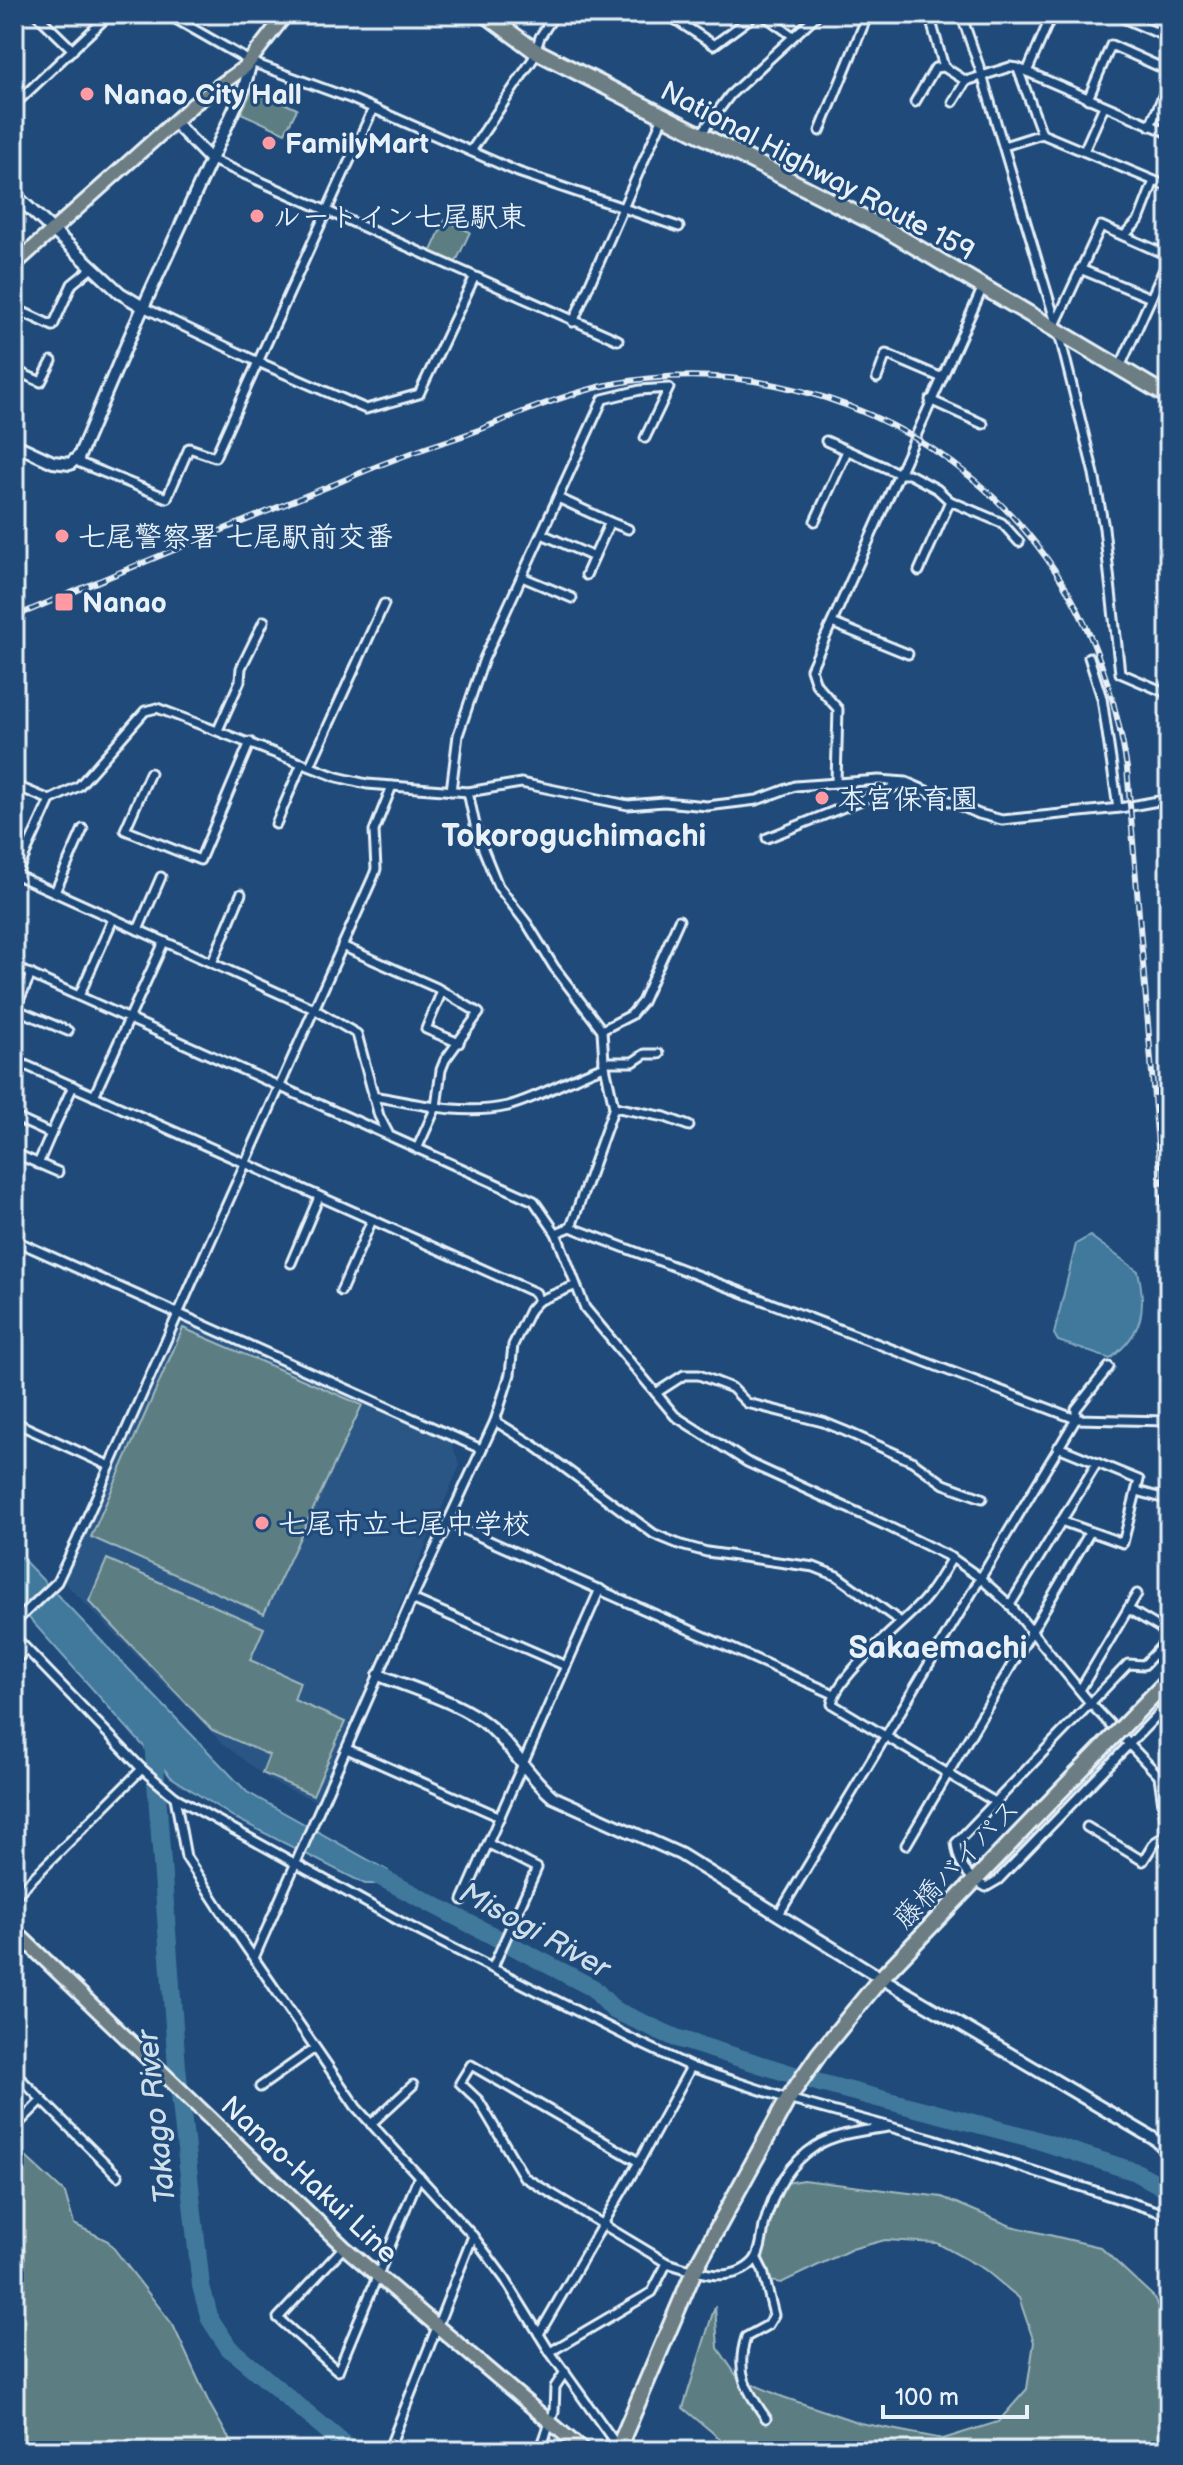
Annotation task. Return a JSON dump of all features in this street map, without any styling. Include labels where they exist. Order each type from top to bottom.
[{"type":"highway","name":"National Highway Route 159","points":[[485,14],[534,50],[884,228],[1058,328],[1169,397]]},
{"type":"highway","name":"藤橋バイパス","points":[[617,2449],[694,2271],[790,2096],[819,2054],[881,1978],[1169,1679]]},
{"type":"main road","points":[[14,265],[194,104],[251,62],[286,14]]},
{"type":"main road","name":"Nanao-Hakui Line","points":[[14,1930],[344,2247],[584,2451]]},
{"type":"street","points":[[36,14],[73,50]]},
{"type":"street","points":[[14,105],[110,14]]},
{"type":"street","points":[[167,14],[251,62],[352,99],[518,172],[679,227]]},
{"type":"street","points":[[471,151],[533,59],[540,37],[555,14]]},
{"type":"street","points":[[667,14],[677,16],[714,45],[759,14],[793,36]]},
{"type":"street","points":[[700,135],[730,95],[818,14]]},
{"type":"street","points":[[820,131],[868,14]]},
{"type":"street","points":[[929,14],[944,67]]},
{"type":"street","points":[[961,14],[1058,328],[1099,502],[1120,673],[1169,694]]},
{"type":"street","points":[[1027,72],[1052,14]]},
{"type":"street","points":[[1123,18],[1169,38]]},
{"type":"street","points":[[1088,99],[1111,45],[1169,71]]},
{"type":"street","points":[[14,444],[53,462],[70,464],[79,456],[143,307],[244,88],[251,62]]},
{"type":"street","points":[[915,102],[935,68],[944,67],[966,81]]},
{"type":"street","points":[[953,102],[966,81],[1010,67],[1018,68],[1169,133]]},
{"type":"street","points":[[1018,68],[1042,134]]},
{"type":"street","points":[[1150,126],[1169,82]]},
{"type":"street","points":[[1084,151],[1104,106]]},
{"type":"street","points":[[79,456],[80,463],[167,498],[189,448],[215,457],[373,109]]},
{"type":"street","points":[[573,322],[663,117]]},
{"type":"street","points":[[174,122],[210,159],[618,340]]},
{"type":"street","points":[[1004,146],[1042,134],[1169,187]]},
{"type":"street","points":[[1124,236],[1139,220],[1154,181]]},
{"type":"street","points":[[14,194],[120,293],[258,362],[366,409],[419,394],[474,278]]},
{"type":"street","points":[[1058,328],[1080,269],[1101,226],[1169,257],[1120,367]]},
{"type":"street","points":[[14,308],[53,326],[72,284],[93,267]]},
{"type":"street","points":[[1080,269],[1151,298]]},
{"type":"street","points":[[836,782],[838,709],[816,684],[811,669],[983,287]]},
{"type":"street","points":[[877,378],[886,354],[940,377]]},
{"type":"street","points":[[14,386],[17,372],[41,382],[52,361]]},
{"type":"street","points":[[451,791],[458,735],[484,659],[603,399],[640,390],[669,388],[645,438]]},
{"type":"street","points":[[930,400],[983,424]]},
{"type":"street","points":[[826,441],[900,474],[909,474],[937,489],[950,501],[1002,523],[1019,542]]},
{"type":"street","points":[[815,521],[847,451]]},
{"type":"street","points":[[558,498],[628,529]]},
{"type":"street","points":[[919,571],[950,501]]},
{"type":"street","points":[[586,575],[610,522]]},
{"type":"street","points":[[542,534],[594,557]]},
{"type":"street","points":[[522,577],[572,598]]},
{"type":"street","points":[[276,824],[384,604]]},
{"type":"street","points":[[218,730],[240,681],[241,668],[264,621]]},
{"type":"street","points":[[832,623],[908,654]]},
{"type":"street","points":[[1089,657],[1102,698],[1118,808]]},
{"type":"street","points":[[389,1135],[373,1096],[357,1034],[314,1009],[15,876],[50,800],[79,786],[145,711],[157,708],[168,710],[337,777],[367,784],[468,792],[521,783],[628,805],[664,802],[707,806],[741,804],[795,786],[836,782],[906,782],[979,814],[1002,820],[1118,808],[1169,799]]},
{"type":"street","points":[[150,773],[125,830],[200,860],[250,742]]},
{"type":"street","points":[[767,838],[906,782]]},
{"type":"street","points":[[14,785],[50,800]]},
{"type":"street","points":[[14,1623],[57,1582],[110,1466],[376,869],[374,831],[392,786]]},
{"type":"street","points":[[468,792],[477,834],[498,886],[602,1030],[614,1107],[571,1227]]},
{"type":"street","points":[[55,892],[83,829]]},
{"type":"street","points":[[138,930],[161,877]]},
{"type":"street","points":[[212,963],[241,894]]},
{"type":"street","points":[[79,996],[113,919]]},
{"type":"street","points":[[602,1030],[631,1015],[642,1002],[679,920]]},
{"type":"street","points":[[94,1096],[164,942]]},
{"type":"street","points":[[342,946],[442,991],[479,1013],[441,1070],[436,1107],[417,1149]]},
{"type":"street","points":[[14,967],[534,1201],[556,1233],[585,1308],[675,1416],[747,1462],[952,1558],[979,1577],[1010,1605],[1091,1704],[1169,1784]]},
{"type":"street","points":[[31,974],[14,1010],[68,1031]]},
{"type":"street","points":[[442,991],[426,1029],[459,1043]]},
{"type":"street","points":[[373,1096],[436,1107],[484,1110],[511,1105],[605,1064],[633,1062],[645,1054],[659,1054]]},
{"type":"street","points":[[14,1060],[536,1293],[538,1301]]},
{"type":"street","points":[[38,1164],[73,1086]]},
{"type":"street","points":[[614,1107],[665,1117],[689,1126]]},
{"type":"street","points":[[14,1117],[51,1134]]},
{"type":"street","points":[[14,1153],[58,1172]]},
{"type":"street","points":[[291,1263],[319,1197]]},
{"type":"street","points":[[341,1291],[372,1220]]},
{"type":"street","points":[[556,1233],[571,1227],[1076,1419],[1169,1421]]},
{"type":"street","points":[[14,1240],[481,1449]]},
{"type":"street","points":[[254,1958],[412,1599],[495,1421],[510,1374],[513,1345],[530,1310],[538,1301],[574,1286]]},
{"type":"street","points":[[779,1914],[1076,1419],[1076,1409],[1109,1367]]},
{"type":"street","points":[[656,1393],[684,1375],[699,1375],[732,1388],[747,1403],[845,1431],[912,1461],[944,1484],[982,1498]]},
{"type":"street","points":[[495,1421],[535,1446],[654,1534],[707,1552],[814,1567],[837,1576],[901,1622]]},
{"type":"street","points":[[14,1422],[110,1466]]},
{"type":"street","points":[[1058,1447],[1139,1480],[1123,1543],[1061,1521]]},
{"type":"street","points":[[1010,1605],[1097,1463]]},
{"type":"street","points":[[1137,1491],[1169,1500]]},
{"type":"street","points":[[447,1522],[834,1694]]},
{"type":"street","points":[[906,1845],[1090,1532]]},
{"type":"street","points":[[952,1558],[925,1600],[834,1694],[832,1704],[995,1802]]},
{"type":"street","points":[[463,1900],[600,1589]]},
{"type":"street","points":[[1080,1690],[1137,1594]]},
{"type":"street","points":[[412,1599],[566,1666]]},
{"type":"street","points":[[1128,1609],[1160,1628],[1168,1639],[1144,1665],[1128,1664],[956,1843],[958,1861],[974,1881],[986,1887],[998,1880],[1169,1703]]},
{"type":"street","points":[[14,1636],[144,1770],[173,1795],[298,1861],[403,1923],[691,2067],[1169,2215]]},
{"type":"street","points":[[14,1662],[26,1649]]},
{"type":"street","points":[[379,1675],[474,1715],[492,1729],[538,1784],[553,1797],[680,1854],[881,1978],[1156,2140],[1169,2152]]},
{"type":"street","points":[[347,1749],[500,1817]]},
{"type":"street","points":[[14,1897],[144,1770]]},
{"type":"street","points":[[1159,1776],[1169,1848]]},
{"type":"street","points":[[173,1795],[186,1857],[315,2048],[356,2107],[473,2236],[505,2279],[550,2352],[617,2449]]},
{"type":"street","points":[[1087,1827],[1143,1861],[1155,1842],[1167,1835]]},
{"type":"street","points":[[489,1844],[537,1868],[493,1967]]},
{"type":"street","points":[[260,2087],[315,2048]]},
{"type":"street","points":[[639,2162],[471,2065],[460,2083],[479,2101],[524,2177],[667,2263],[717,2275],[746,2268],[757,2259],[774,2194],[783,2179],[816,2146],[838,2136],[889,2126]]},
{"type":"street","points":[[539,2334],[691,2067]]},
{"type":"street","points":[[14,2072],[118,2176]]},
{"type":"street","points":[[371,2124],[413,2085]]},
{"type":"street","points":[[14,2128],[42,2100]]},
{"type":"street","points":[[344,2247],[278,2318],[338,2371],[419,2176]]},
{"type":"street","points":[[388,2449],[473,2236]]},
{"type":"street","points":[[757,2259],[774,2315],[768,2325],[746,2337],[742,2372],[747,2391],[766,2418]]},
{"type":"street","points":[[550,2352],[652,2292],[667,2263]]},
{"type":"street","points":[[540,2451],[556,2402],[555,2387],[565,2372]]},
{"type":"shaded area","points":[[1090,1236],[1138,1271],[1141,1285],[1142,1309],[1136,1330],[1110,1359],[1058,1341],[1054,1334],[1076,1244]]},
{"type":"shaded area","name":"七尾市立七尾中学校","points":[[182,1322],[449,1438],[460,1465],[316,1801],[272,1782],[222,1743],[63,1581]]},
{"type":"shaded area","points":[[14,1550],[247,1792],[388,1871],[381,1884],[365,1884],[235,1818],[171,1777],[23,1611],[14,1608]]},
{"type":"green space","points":[[253,89],[297,109],[285,133],[241,113]]},
{"type":"green space","points":[[445,220],[470,232],[455,264],[430,253]]},
{"type":"green space","points":[[183,1328],[362,1405],[264,1614],[91,1537]]},
{"type":"green space","points":[[107,1559],[264,1628],[250,1660],[300,1682],[294,1700],[345,1722],[313,1795],[262,1773],[269,1755],[212,1730],[89,1601]]},
{"type":"green space","points":[[14,2146],[65,2193],[74,2224],[108,2241],[173,2325],[209,2403],[236,2451],[14,2451]]},
{"type":"green space","points":[[803,2180],[942,2197],[1011,2226],[1100,2247],[1154,2297],[1169,2336],[1169,2418],[1164,2451],[735,2451],[683,2408],[715,2306],[718,2348],[738,2378],[860,2423],[943,2439],[998,2422],[1027,2389],[1034,2342],[1019,2298],[984,2269],[937,2243],[885,2240],[852,2249],[781,2283],[765,2280],[758,2249],[771,2201],[786,2183]]},
{"type":"waterway","name":"Takago River","points":[[153,1740],[177,2067],[201,2286],[210,2319],[229,2348],[352,2451]]},
{"type":"waterway","name":"Misogi River","points":[[365,1869],[593,1988],[614,2010],[676,2038],[820,2083],[1031,2138],[1136,2172],[1169,2190]]},
{"type":"railway","points":[[14,617],[378,466],[548,402],[607,385],[656,378],[705,377],[753,381],[801,391],[847,406],[892,426],[934,450],[973,479],[1033,540],[1077,609],[1108,685],[1127,768],[1169,1281]]},
{"type":"place","name":"Nanao City Hall","points":[[87,94]]},
{"type":"place","name":"FamilyMart","points":[[269,143]]},
{"type":"place","name":"ルートイン七尾駅東","points":[[257,216]]},
{"type":"place","name":"七尾警察署 七尾駅前交番","points":[[62,536]]},
{"type":"place","name":"Nanao","points":[[64,602]]},
{"type":"place","name":"本宮保育園","points":[[822,798]]},
{"type":"place","name":"七尾市立七尾中学校","points":[[262,1523]]},
{"type":"district","name":"Tokoroguchimachi","points":[[574,835]]},
{"type":"district","name":"Sakaemachi","points":[[938,1647]]}]
